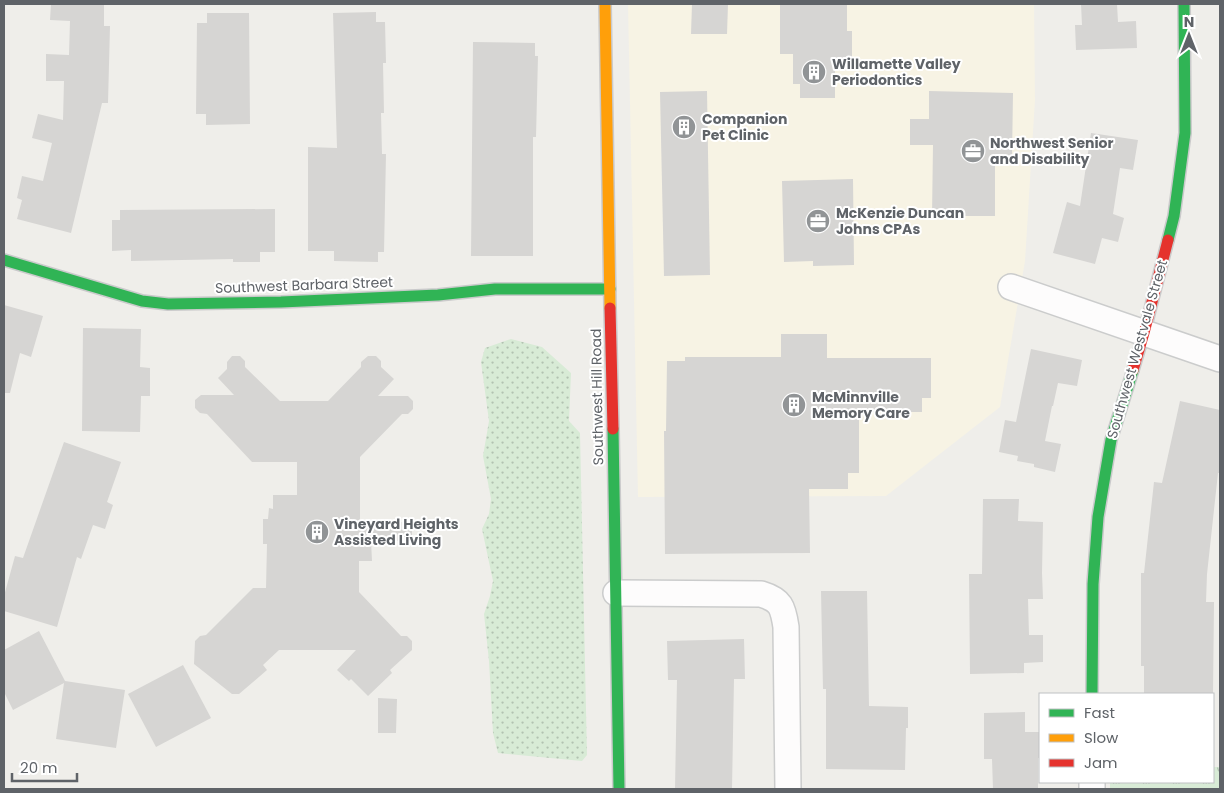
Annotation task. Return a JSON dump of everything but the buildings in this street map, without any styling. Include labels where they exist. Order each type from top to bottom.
[{"type":"street","name":"Southwest Hill Road","points":[[605,4],[619,789]]},
{"type":"street","name":"Southwest Westvale Street","points":[[1092,693],[1093,584],[1098,517],[1112,440],[1144,333],[1174,216],[1185,133],[1184,4]]},
{"type":"street","name":"Southwest Barbara Street","points":[[4,260],[142,301],[168,304],[281,302],[438,295],[495,289],[610,289]]},
{"type":"street","points":[[1011,287],[1220,359]]},
{"type":"street","points":[[616,593],[761,594],[773,598],[783,609],[786,627],[788,789]]},
{"type":"shaded area","points":[[628,4],[1034,4],[1035,100],[1025,261],[1000,407],[886,496],[638,497]]},
{"type":"green space","points":[[511,339],[542,347],[571,373],[569,421],[580,433],[587,755],[582,761],[498,753],[493,733],[484,614],[493,581],[482,529],[489,514],[491,499],[483,456],[489,421],[481,362],[485,348]]},
{"type":"green space","points":[[1214,767],[1220,767],[1220,789],[1110,789],[1110,783],[1214,783]]},
{"type":"traffic: fast","points":[[1168,240],[1174,216],[1185,133],[1184,4]]},
{"type":"traffic: fast","points":[[4,260],[142,301],[168,304],[281,302],[438,295],[495,289],[610,289]]},
{"type":"traffic: fast","points":[[1092,693],[1093,584],[1098,517],[1111,440],[1133,370]]},
{"type":"traffic: fast","points":[[613,429],[619,789]]},
{"type":"traffic: slow","points":[[605,4],[610,308]]},
{"type":"traffic: jam","points":[[1133,370],[1168,240]]},
{"type":"traffic: jam","points":[[610,308],[613,429]]},
{"type":"place","name":"Willamette Valley Periodontics","points":[[814,72]]},
{"type":"place","name":"Companion Pet Clinic","points":[[684,127]]},
{"type":"place","name":"Northwest Senior and Disability","points":[[973,151]]},
{"type":"place","name":"McKenzie Duncan Johns CPAs","points":[[818,221]]},
{"type":"place","name":"McMinnville Memory Care","points":[[794,405]]},
{"type":"place","name":"Vineyard Heights Assisted Living","points":[[317,532]]}]
